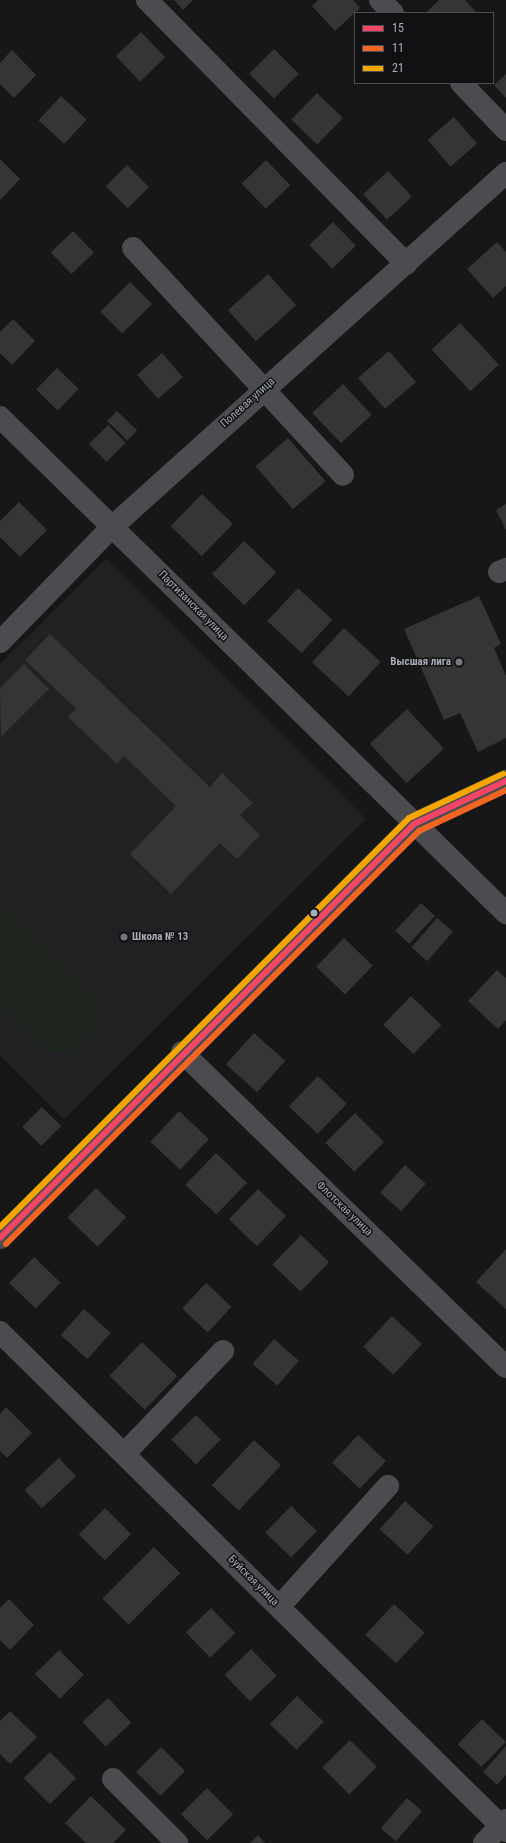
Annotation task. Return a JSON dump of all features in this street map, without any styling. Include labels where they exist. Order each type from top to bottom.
[{"type":"street","points":[[147,0],[406,264]]},
{"type":"street","points":[[380,0],[391,12]]},
{"type":"street","points":[[462,84],[506,130]]},
{"type":"street","name":"Полевая улица","points":[[0,642],[112,528],[263,389],[506,174]]},
{"type":"street","points":[[133,248],[343,475]]},
{"type":"street","name":"Партизанская улица","points":[[0,417],[506,913]]},
{"type":"street","points":[[0,1238],[182,1052],[414,824],[506,781]]},
{"type":"street","name":"Флотская улица","points":[[182,1052],[506,1366]]},
{"type":"street","name":"Буйская улица","points":[[0,1332],[279,1607],[504,1825]]},
{"type":"street","points":[[124,1454],[223,1351]]},
{"type":"street","points":[[279,1607],[388,1486]]},
{"type":"street","points":[[113,1779],[178,1843]]},
{"type":"street","points":[[484,1843],[504,1825]]},
{"type":"shaded area","name":"Школа № 13","points":[[107,558],[366,819],[64,1119],[0,1055],[0,664]]},
{"type":"shaded area","points":[[0,902],[98,1000],[102,1020],[70,1054],[48,1052],[0,1003]]},
{"type":"building","points":[[174,0],[193,0],[183,10]]},
{"type":"building","points":[[318,0],[353,0],[360,8],[335,31],[312,6]]},
{"type":"building","points":[[439,0],[465,0],[476,12],[427,12]]},
{"type":"building","points":[[141,32],[165,57],[140,81],[116,56]]},
{"type":"building","points":[[274,49],[299,74],[274,98],[249,74]]},
{"type":"building","points":[[12,50],[36,75],[14,98],[0,84],[0,63]]},
{"type":"building","points":[[506,74],[506,98],[494,85]]},
{"type":"building","points":[[317,93],[343,118],[317,145],[291,120]]},
{"type":"building","points":[[61,96],[87,120],[64,144],[38,120]]},
{"type":"building","points":[[454,117],[477,143],[451,166],[428,140]]},
{"type":"building","points":[[0,159],[20,179],[0,200]]},
{"type":"building","points":[[266,160],[290,185],[266,209],[242,184]]},
{"type":"building","points":[[127,165],[149,187],[128,208],[106,186]]},
{"type":"building","points":[[388,171],[412,197],[387,220],[363,194]]},
{"type":"building","points":[[333,222],[356,246],[332,269],[309,245]]},
{"type":"building","points":[[73,231],[94,253],[72,274],[51,253]]},
{"type":"building","points":[[497,242],[506,252],[506,286],[493,298],[467,269]]},
{"type":"building","points":[[268,274],[296,305],[256,341],[228,310]]},
{"type":"building","points":[[130,282],[152,304],[122,334],[100,312]]},
{"type":"building","points":[[13,319],[35,341],[12,365],[0,353],[0,332]]},
{"type":"building","points":[[460,323],[499,365],[470,391],[431,350]]},
{"type":"building","points":[[389,351],[416,382],[385,409],[358,378]]},
{"type":"building","points":[[162,353],[183,377],[158,399],[137,375]]},
{"type":"building","points":[[57,368],[79,389],[58,410],[36,390]]},
{"type":"building","points":[[343,384],[372,415],[341,443],[312,413]]},
{"type":"building","points":[[117,411],[137,430],[127,441],[107,421]]},
{"type":"building","points":[[108,425],[126,443],[107,462],[89,444]]},
{"type":"building","points":[[288,438],[325,481],[293,509],[256,466]]},
{"type":"building","points":[[202,494],[233,524],[202,556],[171,526]]},
{"type":"building","points":[[19,502],[47,530],[20,557],[0,537],[0,521]]},
{"type":"building","points":[[506,504],[506,530],[496,510]]},
{"type":"building","points":[[244,541],[276,572],[244,605],[212,574]]},
{"type":"building","points":[[298,588],[332,620],[302,653],[267,621]]},
{"type":"building","name":"Высшая лига","points":[[479,596],[501,644],[494,648],[506,676],[506,738],[478,752],[460,713],[444,720],[404,629]]},
{"type":"building","points":[[344,628],[381,662],[349,696],[312,662]]},
{"type":"building","points":[[50,634],[210,787],[222,773],[253,803],[240,815],[260,835],[237,859],[220,843],[171,894],[130,854],[176,806],[124,756],[117,764],[68,717],[76,709],[25,660]]},
{"type":"building","points":[[24,664],[49,689],[1,737],[0,688]]},
{"type":"building","points":[[407,709],[444,748],[407,783],[370,744]]},
{"type":"building","points":[[421,903],[435,916],[409,944],[395,931]]},
{"type":"building","points":[[437,918],[453,932],[427,961],[411,947]]},
{"type":"building","points":[[344,938],[373,966],[345,995],[316,967]]},
{"type":"building","points":[[497,970],[506,978],[506,1020],[498,1029],[468,1001]]},
{"type":"building","points":[[411,996],[441,1025],[413,1054],[383,1025]]},
{"type":"building","points":[[254,1033],[285,1061],[257,1092],[226,1064]]},
{"type":"building","points":[[318,1076],[347,1104],[318,1134],[289,1106]]},
{"type":"building","points":[[42,1107],[61,1126],[41,1146],[22,1127]]},
{"type":"building","points":[[179,1111],[209,1139],[180,1170],[150,1142]]},
{"type":"building","points":[[355,1113],[384,1142],[354,1172],[325,1143]]},
{"type":"building","points":[[216,1153],[247,1183],[216,1215],[185,1185]]},
{"type":"building","points":[[405,1165],[426,1184],[401,1211],[380,1192]]},
{"type":"building","points":[[96,1188],[126,1217],[98,1247],[68,1217]]},
{"type":"building","points":[[258,1189],[286,1216],[257,1246],[229,1219]]},
{"type":"building","points":[[301,1235],[329,1262],[301,1292],[273,1264]]},
{"type":"building","points":[[506,1249],[506,1309],[476,1282]]},
{"type":"building","points":[[34,1257],[61,1283],[36,1309],[9,1283]]},
{"type":"building","points":[[206,1283],[232,1307],[208,1332],[182,1309]]},
{"type":"building","points":[[84,1309],[111,1333],[87,1359],[61,1335]]},
{"type":"building","points":[[392,1316],[422,1344],[393,1375],[363,1347]]},
{"type":"building","points":[[274,1339],[299,1361],[277,1386],[252,1364]]},
{"type":"building","points":[[142,1342],[177,1376],[145,1410],[109,1376]]},
{"type":"building","points":[[6,1407],[32,1433],[7,1458],[0,1451],[0,1414]]},
{"type":"building","points":[[196,1415],[221,1440],[196,1464],[171,1440]]},
{"type":"building","points":[[358,1435],[386,1461],[360,1489],[332,1463]]},
{"type":"building","points":[[254,1440],[281,1465],[239,1511],[212,1485]]},
{"type":"building","points":[[59,1458],[76,1476],[42,1508],[25,1490]]},
{"type":"building","points":[[405,1501],[433,1526],[408,1555],[380,1529]]},
{"type":"building","points":[[291,1506],[317,1531],[291,1558],[265,1533]]},
{"type":"building","points":[[105,1508],[131,1534],[105,1560],[79,1534]]},
{"type":"building","points":[[154,1547],[180,1573],[129,1625],[102,1599]]},
{"type":"building","points":[[9,1599],[34,1625],[10,1650],[0,1640],[0,1608]]},
{"type":"building","points":[[394,1604],[425,1633],[396,1663],[365,1635]]},
{"type":"building","points":[[211,1608],[235,1633],[210,1657],[186,1632]]},
{"type":"building","points":[[251,1649],[277,1676],[250,1701],[224,1675]]},
{"type":"building","points":[[59,1650],[84,1675],[60,1699],[35,1674]]},
{"type":"building","points":[[297,1696],[324,1722],[297,1750],[270,1724]]},
{"type":"building","points":[[108,1698],[131,1723],[106,1747],[82,1722]]},
{"type":"building","points":[[10,1711],[37,1737],[10,1764],[0,1754],[0,1721]]},
{"type":"building","points":[[482,1719],[506,1742],[481,1767],[458,1744]]},
{"type":"building","points":[[350,1740],[377,1767],[349,1794],[322,1768]]},
{"type":"building","points":[[506,1746],[506,1775],[497,1785],[483,1772]]},
{"type":"building","points":[[161,1747],[185,1771],[160,1796],[136,1772]]},
{"type":"building","points":[[50,1752],[76,1778],[50,1804],[24,1778]]},
{"type":"building","points":[[207,1788],[233,1814],[207,1840],[181,1814]]},
{"type":"building","points":[[91,1796],[126,1830],[113,1843],[86,1843],[65,1823]]},
{"type":"building","points":[[407,1798],[422,1811],[396,1841],[381,1828]]},
{"type":"building","points":[[258,1835],[265,1843],[250,1843]]},
{"type":"transit line","name":"21","points":[[0,1227],[409,818],[503,774]]},
{"type":"transit line","name":"15","points":[[0,1238],[414,824],[506,781]]},
{"type":"transit line","name":"11","points":[[6,1244],[419,831],[506,790]]},
{"type":"place","name":"Высшая лига","points":[[459,662]]},
{"type":"place","name":"Школа № 13","points":[[124,937]]}]
